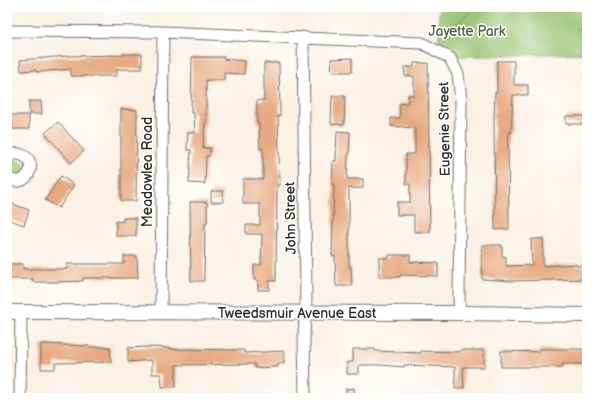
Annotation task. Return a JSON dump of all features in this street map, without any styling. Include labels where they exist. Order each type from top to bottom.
[{"type":"street","name":"Eugenie Street","points":[[7,30],[163,32],[422,43],[450,58],[458,74],[461,100],[460,313]]},
{"type":"street","name":"Meadowlea Road","points":[[161,313],[163,32]]},
{"type":"street","name":"John Street","points":[[303,37],[306,299],[304,398]]},
{"type":"street","points":[[7,158],[13,154],[22,154],[29,160],[31,169],[27,178],[23,180],[14,181],[7,178]]},
{"type":"street","name":"Tweedsmuir Avenue East","points":[[14,312],[460,313],[587,315]]},
{"type":"street","points":[[14,312],[20,398]]},
{"type":"path","points":[[438,52],[461,22],[477,7]]},
{"type":"path","points":[[579,31],[587,31]]},
{"type":"green space","name":"Jayette Park","points":[[439,7],[587,7],[587,53],[450,57],[439,50]]},
{"type":"green space","points":[[17,160],[24,165],[25,168],[20,175],[17,176],[10,171],[9,168],[14,161]]},
{"type":"building","points":[[142,54],[142,69],[117,69],[117,76],[71,76],[71,69],[36,72],[36,70],[21,71],[20,60],[67,56]]},
{"type":"building","points":[[192,57],[224,57],[224,59],[245,61],[244,74],[224,73],[224,80],[206,80],[206,123],[203,148],[210,148],[210,156],[206,156],[205,184],[189,183],[191,150],[187,150],[188,132],[195,133],[194,113],[191,113]]},
{"type":"building","points":[[352,58],[352,72],[332,72],[331,59]]},
{"type":"building","points":[[497,61],[514,61],[514,85],[528,85],[528,95],[513,95],[511,133],[509,133],[508,143],[509,229],[495,230],[494,120],[495,92],[497,92]]},
{"type":"building","points":[[264,63],[279,63],[280,116],[278,116],[280,185],[277,185],[276,281],[269,281],[269,290],[258,290],[258,280],[254,280],[254,265],[261,265],[262,234],[246,234],[246,225],[260,225],[260,204],[243,204],[243,179],[263,179],[263,149],[260,149],[259,123],[257,123],[257,101],[264,100]]},
{"type":"building","points":[[414,63],[428,63],[430,232],[414,232],[414,215],[397,215],[397,202],[410,202],[410,184],[406,184],[406,154],[415,154],[415,128],[391,126],[391,118],[400,118],[399,104],[408,103],[408,95],[414,95],[414,76],[405,76],[404,67],[414,67]]},
{"type":"building","points":[[332,96],[345,96],[344,125],[331,124]]},
{"type":"building","points":[[29,101],[41,101],[42,114],[29,114]]},
{"type":"building","points":[[121,109],[137,110],[136,201],[121,201]]},
{"type":"building","points":[[7,115],[29,115],[29,129],[7,129]]},
{"type":"building","points":[[566,116],[587,116],[587,124],[566,124]]},
{"type":"building","points":[[58,122],[84,151],[71,163],[45,133]]},
{"type":"building","points":[[337,131],[350,132],[347,179],[363,179],[363,188],[349,188],[349,267],[351,267],[352,286],[336,286],[335,256],[332,256],[334,185],[332,185],[333,161],[336,161]]},
{"type":"building","points":[[61,176],[74,185],[59,208],[45,200]]},
{"type":"building","points":[[211,191],[223,191],[223,202],[211,202]]},
{"type":"building","points":[[190,202],[207,202],[204,281],[191,281]]},
{"type":"building","points":[[10,203],[29,210],[24,225],[7,219]]},
{"type":"building","points":[[123,218],[136,218],[136,236],[116,236],[116,221],[123,222]]},
{"type":"building","points":[[531,239],[543,239],[543,266],[576,264],[576,266],[587,266],[587,279],[513,281],[482,279],[482,245],[502,245],[502,256],[506,257],[506,266],[532,265]]},
{"type":"building","points":[[389,255],[410,255],[410,262],[438,263],[438,276],[400,275],[400,277],[379,277],[379,258],[389,258]]},
{"type":"building","points":[[124,256],[137,256],[138,278],[83,278],[83,281],[52,282],[33,282],[33,279],[7,279],[7,264],[23,264],[23,269],[67,269],[67,264],[124,264]]},
{"type":"building","points":[[41,344],[110,347],[111,362],[55,363],[55,369],[41,369]]},
{"type":"building","points":[[146,347],[171,349],[244,350],[244,353],[284,351],[284,363],[278,363],[278,367],[255,368],[255,364],[176,365],[176,387],[162,387],[161,374],[152,374],[152,360],[128,362],[128,348]]},
{"type":"building","points":[[353,349],[375,349],[375,351],[421,353],[421,351],[460,352],[460,350],[484,350],[484,367],[463,367],[464,388],[455,388],[455,367],[359,365],[359,374],[347,374],[347,362],[353,362]]},
{"type":"building","points":[[539,349],[587,349],[587,364],[562,364],[562,367],[501,367],[501,351],[539,352]]},
{"type":"building","points":[[354,388],[355,398],[347,398],[346,389]]}]
